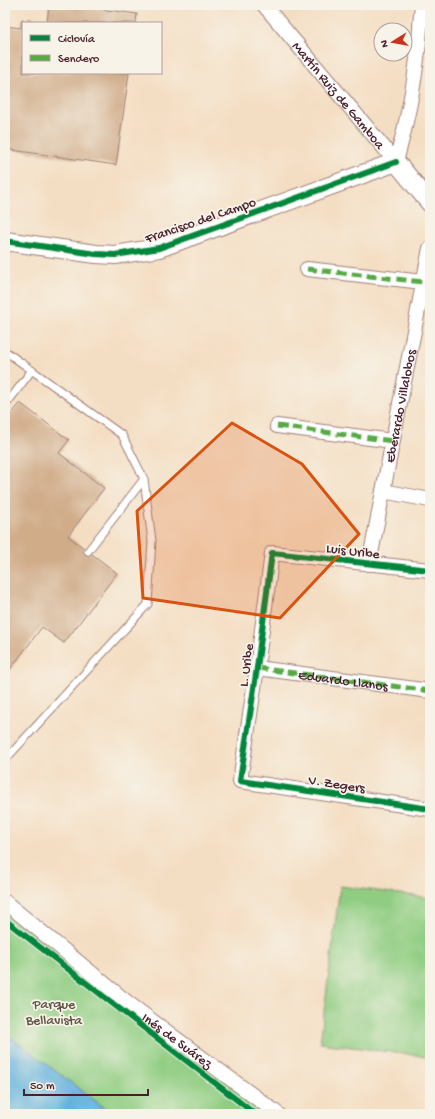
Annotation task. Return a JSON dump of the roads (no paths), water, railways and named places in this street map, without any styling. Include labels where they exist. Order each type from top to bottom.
[{"type":"street","name":"Martín Ruiz de Gamboa","points":[[264,5],[430,203]]},
{"type":"street","points":[[396,162],[415,75],[422,5]]},
{"type":"street","name":"Francisco del Campo","points":[[5,241],[96,254],[115,255],[159,248],[396,162]]},
{"type":"street","name":"Eberardo Villalobos","points":[[369,564],[430,248]]},
{"type":"street","points":[[307,269],[423,282]]},
{"type":"street","points":[[277,426],[392,441]]},
{"type":"street","points":[[383,491],[430,500]]},
{"type":"street","name":"Luis Uribe","points":[[272,553],[430,570]]},
{"type":"street","name":"L. Uribe","points":[[240,781],[272,553]]},
{"type":"street","name":"Eduardo Llanos","points":[[257,668],[430,691]]},
{"type":"street","name":"V. Zegers","points":[[240,781],[430,809]]},
{"type":"street","name":"Inés de Suárez","points":[[5,902],[128,1004],[278,1114]]},
{"type":"lane","points":[[5,351],[122,435],[144,479],[152,541],[148,604],[5,760]]},
{"type":"lane","points":[[5,406],[32,370]]},
{"type":"lane","points":[[88,551],[144,479]]},
{"type":"water","points":[[5,1033],[113,1114],[5,1114]]},
{"type":"park label","name":"Parque Bellavista","points":[[54,1012]]}]
